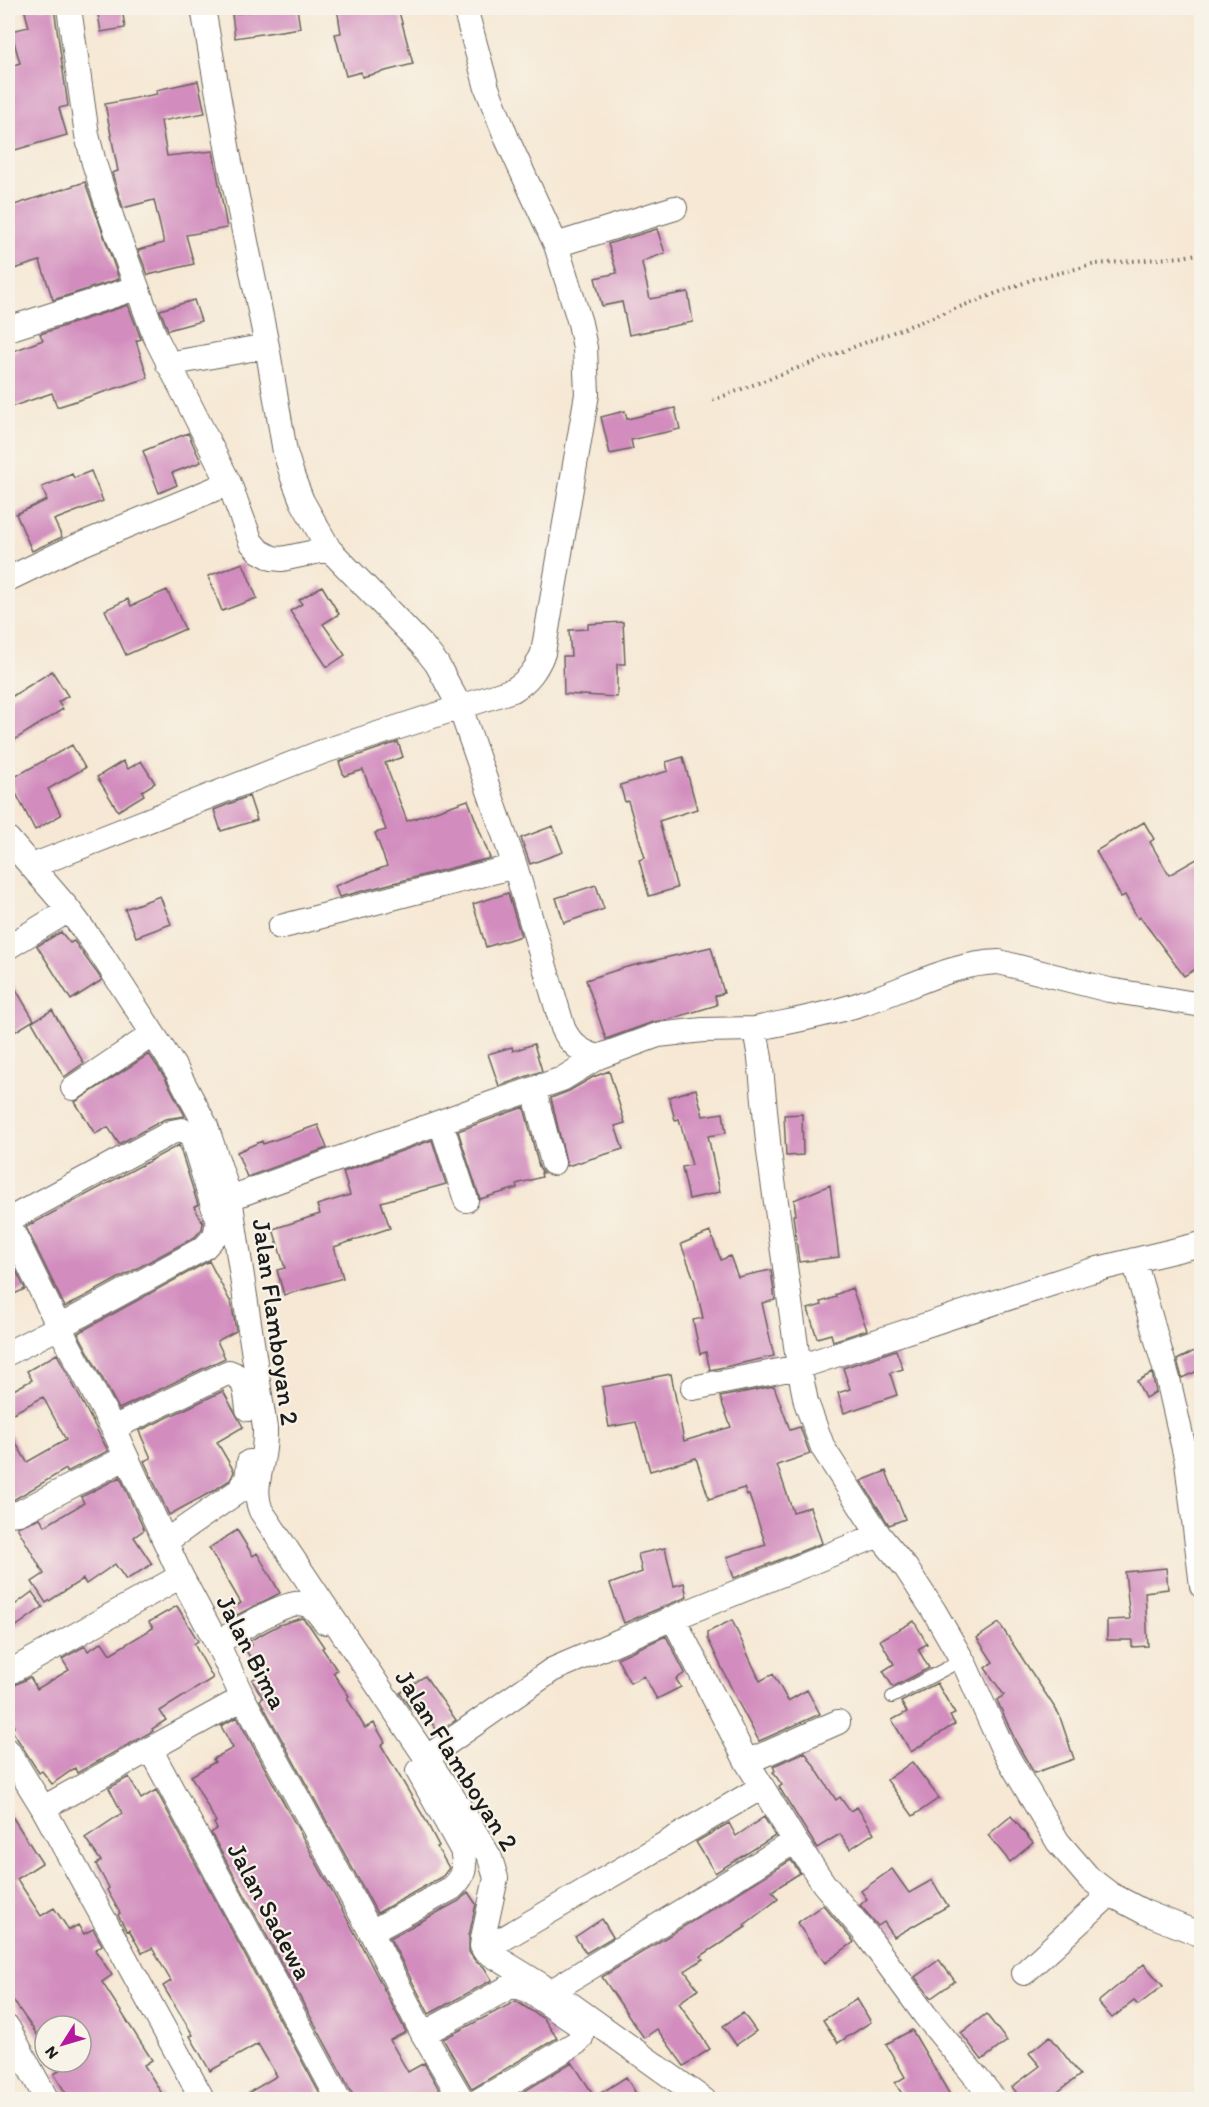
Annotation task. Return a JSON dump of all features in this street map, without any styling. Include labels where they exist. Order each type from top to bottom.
[{"type":"street","points":[[69,8],[87,135],[94,163],[136,288],[168,364],[228,483],[251,542],[259,551],[272,558],[282,559],[329,549]]},
{"type":"street","points":[[203,8],[285,452],[293,478],[302,501],[329,549],[422,645],[437,664],[460,707],[515,867],[563,1028],[575,1046],[585,1053],[598,1057]]},
{"type":"street","points":[[32,866],[322,752],[513,690],[524,683],[537,668],[543,653],[588,394],[588,370],[580,323],[556,245],[507,139],[487,88],[465,8]]},
{"type":"street","points":[[556,245],[675,208]]},
{"type":"street","points":[[8,329],[136,288]]},
{"type":"street","points":[[168,364],[267,346]]},
{"type":"street","points":[[8,579],[68,550],[228,483]]},
{"type":"street","name":"Jalan Flamboyan 2","points":[[8,839],[69,910],[102,955],[182,1080],[206,1126],[230,1198],[265,1428],[265,1446],[256,1491],[257,1502],[472,1827],[489,1858],[496,1878],[483,1938],[484,1950]]},
{"type":"street","points":[[280,927],[515,867]]},
{"type":"street","points":[[8,947],[69,910]]},
{"type":"street","points":[[230,1198],[534,1090],[562,1079],[598,1057],[658,1035],[703,1030],[755,1029],[862,1004],[968,965],[999,962],[1109,990],[1202,1005]]},
{"type":"street","points":[[755,1029],[770,1164],[799,1367],[806,1402],[823,1448],[879,1535],[906,1568],[934,1611],[962,1660],[1003,1749],[1052,1832],[1089,1878],[1110,1894],[1144,1912],[1202,1935]]},
{"type":"street","points":[[73,1088],[153,1034]]},
{"type":"street","points":[[534,1090],[552,1163]]},
{"type":"street","points":[[441,1123],[466,1200]]},
{"type":"street","points":[[8,1221],[172,1132],[182,1130],[192,1137],[218,1222],[215,1236],[204,1248],[8,1353]]},
{"type":"street","name":"Jalan Bima","points":[[8,1221],[59,1327],[113,1428],[181,1576],[243,1698],[371,1932],[423,2034],[462,2100]]},
{"type":"street","points":[[693,1388],[799,1367],[1090,1271],[1202,1244]]},
{"type":"street","points":[[1134,1260],[1168,1379],[1187,1462],[1202,1586]]},
{"type":"street","points":[[113,1428],[222,1374],[229,1372],[235,1374],[244,1384],[248,1410],[249,1469],[247,1479],[240,1491],[166,1541]]},
{"type":"street","points":[[8,1514],[19,1513],[125,1458]]},
{"type":"street","points":[[426,1758],[552,1670],[673,1617],[879,1535]]},
{"type":"street","points":[[8,1673],[181,1576]]},
{"type":"street","points":[[217,1643],[285,1606],[302,1603],[315,1609],[374,1698],[462,1850],[465,1864],[462,1879],[452,1888],[371,1932]]},
{"type":"street","points":[[673,1617],[747,1762],[795,1841],[925,2015],[995,2100]]},
{"type":"street","points":[[44,1808],[243,1698]]},
{"type":"street","points":[[747,1762],[838,1722]]},
{"type":"street","name":"Jalan Sadewa","points":[[150,1749],[339,2100]]},
{"type":"street","points":[[8,1751],[44,1808],[203,2100]]},
{"type":"street","points":[[704,2100],[552,1991],[484,1950],[762,1787]]},
{"type":"street","points":[[552,1991],[795,1841]]},
{"type":"street","points":[[1024,1973],[1110,1894]]},
{"type":"street","points":[[423,2034],[513,1985],[528,1990],[579,2025],[582,2030],[581,2038],[576,2043],[480,2100]]},
{"type":"street","points":[[8,2028],[47,2100]]},
{"type":"lane","points":[[892,1697],[962,1660]]},
{"type":"path","points":[[713,400],[1034,279],[1096,264],[1182,257],[1202,253]]},
{"type":"building","points":[[24,8],[54,8],[68,106],[59,108],[67,135],[8,152],[8,67],[20,63],[11,31],[29,27]]},
{"type":"building","points":[[97,8],[122,8],[125,28],[101,32]]},
{"type":"building","points":[[260,8],[297,8],[300,28],[235,38],[232,14],[261,10]]},
{"type":"building","points":[[337,8],[398,8],[413,64],[362,77],[361,72],[346,76],[335,34],[341,33]]},
{"type":"building","points":[[198,81],[205,113],[161,121],[167,156],[213,151],[227,228],[186,235],[194,264],[148,275],[138,250],[164,243],[154,200],[123,208],[112,173],[118,171],[105,104],[157,94],[156,90]]},
{"type":"building","points":[[85,182],[119,279],[53,300],[40,261],[8,271],[8,207]]},
{"type":"building","points":[[657,229],[665,253],[642,263],[650,299],[688,292],[693,322],[629,335],[622,302],[602,306],[595,278],[617,273],[608,244]]},
{"type":"building","points":[[194,300],[201,321],[168,330],[160,310]]},
{"type":"building","points":[[128,305],[141,339],[136,341],[148,378],[57,407],[52,393],[8,408],[8,353],[43,340],[40,334]]},
{"type":"building","points":[[675,408],[680,429],[631,440],[633,449],[610,454],[601,417],[625,411],[627,419]]},
{"type":"building","points":[[188,433],[201,462],[172,473],[177,485],[159,493],[143,451]]},
{"type":"building","points":[[91,471],[103,501],[54,520],[62,537],[32,551],[16,514],[47,500],[42,487],[72,474],[74,478]]},
{"type":"building","points":[[243,563],[257,598],[222,611],[208,576]]},
{"type":"building","points":[[322,586],[339,614],[323,624],[345,655],[327,667],[290,611],[302,604],[299,600]]},
{"type":"building","points":[[167,590],[185,629],[126,655],[105,610],[128,599],[131,606]]},
{"type":"building","points":[[623,622],[625,664],[617,664],[617,697],[564,694],[563,656],[571,656],[569,630],[588,629],[588,624]]},
{"type":"building","points":[[52,671],[68,696],[58,702],[63,709],[8,744],[8,699]]},
{"type":"building","points":[[398,742],[403,757],[385,763],[407,821],[468,800],[490,858],[339,897],[335,886],[387,866],[375,833],[386,830],[363,770],[344,776],[339,762]]},
{"type":"building","points":[[72,745],[85,768],[48,789],[61,815],[35,830],[9,780]]},
{"type":"building","points":[[683,757],[697,809],[659,821],[677,888],[649,896],[639,860],[645,858],[628,801],[625,802],[620,785],[668,771],[666,762]]},
{"type":"building","points":[[123,761],[128,769],[141,761],[155,783],[142,791],[144,795],[118,811],[97,777]]},
{"type":"building","points":[[249,796],[257,820],[221,831],[214,810]]},
{"type":"building","points":[[1144,822],[1154,839],[1150,842],[1169,875],[1202,856],[1202,965],[1184,976],[1140,917],[1138,919],[1125,895],[1121,897],[1096,851]]},
{"type":"building","points":[[553,826],[563,852],[530,864],[521,838]]},
{"type":"building","points":[[596,885],[604,909],[564,923],[556,898]]},
{"type":"building","points":[[508,893],[521,936],[486,947],[473,904]]},
{"type":"building","points":[[160,896],[171,924],[136,937],[125,909]]},
{"type":"building","points":[[61,932],[70,943],[74,941],[102,980],[71,1000],[37,946]]},
{"type":"building","points":[[711,947],[724,993],[715,996],[717,1005],[653,1022],[606,1039],[586,980],[623,968]]},
{"type":"building","points":[[8,976],[34,1020],[8,1036]]},
{"type":"building","points":[[52,1010],[84,1063],[64,1077],[32,1022]]},
{"type":"building","points":[[534,1044],[542,1071],[499,1086],[488,1054],[512,1047],[513,1051]]},
{"type":"building","points":[[149,1054],[185,1116],[165,1119],[119,1144],[108,1127],[95,1134],[75,1102]]},
{"type":"building","points":[[609,1071],[625,1123],[615,1126],[623,1149],[567,1166],[551,1098]]},
{"type":"building","points":[[696,1089],[703,1116],[723,1113],[726,1133],[708,1136],[720,1192],[689,1199],[682,1167],[692,1165],[679,1119],[675,1120],[669,1097]]},
{"type":"building","points":[[524,1107],[539,1167],[543,1173],[541,1173],[542,1177],[516,1184],[517,1188],[480,1199],[458,1131]]},
{"type":"building","points":[[802,1114],[803,1155],[786,1156],[784,1115]]},
{"type":"building","points":[[318,1125],[327,1148],[247,1177],[237,1152],[262,1141],[263,1144]]},
{"type":"building","points":[[432,1140],[446,1184],[381,1202],[390,1228],[334,1247],[343,1278],[284,1295],[277,1270],[285,1268],[273,1229],[320,1214],[317,1205],[350,1195],[343,1172]]},
{"type":"building","points":[[179,1145],[198,1205],[194,1207],[203,1223],[202,1229],[195,1237],[65,1307],[26,1227]]},
{"type":"building","points":[[830,1185],[839,1257],[799,1262],[793,1215],[796,1215],[794,1200]]},
{"type":"building","points":[[710,1232],[721,1260],[730,1256],[738,1277],[771,1270],[775,1300],[762,1303],[774,1356],[710,1370],[706,1352],[700,1354],[693,1320],[703,1318],[694,1279],[681,1244]]},
{"type":"building","points":[[8,1254],[25,1289],[8,1297]]},
{"type":"building","points":[[209,1261],[231,1301],[236,1331],[217,1341],[225,1358],[119,1409],[78,1333]]},
{"type":"building","points":[[852,1288],[867,1330],[833,1341],[831,1334],[817,1338],[808,1309],[822,1305],[821,1302]]},
{"type":"building","points":[[1202,1347],[1202,1369],[1182,1378],[1177,1360]]},
{"type":"building","points":[[896,1350],[903,1369],[890,1373],[897,1395],[844,1413],[838,1393],[850,1389],[843,1368]]},
{"type":"building","points":[[57,1354],[108,1451],[67,1472],[66,1469],[15,1499],[8,1500],[8,1430],[27,1462],[66,1440],[43,1397],[8,1416],[8,1393],[32,1380],[27,1371]]},
{"type":"building","points":[[1152,1373],[1156,1392],[1145,1398],[1137,1381]]},
{"type":"building","points":[[671,1374],[684,1441],[731,1427],[720,1397],[774,1386],[790,1430],[800,1427],[810,1454],[777,1465],[793,1512],[810,1507],[822,1543],[734,1578],[727,1557],[766,1545],[749,1495],[744,1488],[709,1499],[696,1458],[650,1471],[636,1422],[609,1427],[602,1387]]},
{"type":"building","points":[[223,1391],[243,1427],[217,1442],[234,1471],[233,1474],[230,1480],[213,1491],[169,1515],[144,1461],[151,1458],[139,1431]]},
{"type":"building","points":[[886,1471],[905,1519],[889,1525],[861,1481]]},
{"type":"building","points":[[120,1477],[144,1530],[134,1537],[152,1564],[126,1580],[115,1564],[86,1584],[83,1579],[46,1603],[32,1582],[44,1574],[17,1527],[40,1518],[45,1526],[84,1503],[81,1497]]},
{"type":"building","points":[[237,1530],[253,1556],[257,1553],[280,1593],[237,1615],[233,1608],[241,1603],[209,1548]]},
{"type":"building","points":[[665,1548],[674,1586],[684,1583],[687,1597],[624,1623],[610,1584],[642,1572],[638,1554]]},
{"type":"building","points":[[1166,1568],[1168,1589],[1145,1592],[1148,1646],[1132,1647],[1132,1640],[1107,1640],[1107,1620],[1130,1619],[1125,1572]]},
{"type":"building","points":[[32,1592],[43,1607],[8,1632],[8,1610]]},
{"type":"building","points":[[177,1606],[198,1641],[194,1644],[213,1678],[160,1711],[166,1720],[152,1729],[153,1731],[77,1773],[75,1768],[52,1784],[42,1771],[39,1773],[11,1729],[14,1727],[8,1715],[8,1687],[30,1677],[37,1689],[69,1670],[62,1659],[67,1656],[85,1646],[88,1651],[102,1642],[110,1654],[153,1628],[149,1622]]},
{"type":"building","points":[[302,1618],[324,1647],[322,1648],[337,1670],[333,1673],[349,1696],[347,1698],[365,1728],[374,1723],[385,1742],[381,1745],[425,1819],[449,1868],[443,1876],[377,1913],[260,1700],[263,1698],[252,1680],[261,1674],[245,1649],[252,1645],[249,1641],[279,1625]]},
{"type":"building","points":[[732,1620],[760,1681],[773,1674],[788,1701],[807,1690],[820,1714],[759,1741],[708,1639],[708,1632]]},
{"type":"building","points":[[914,1621],[927,1644],[918,1649],[929,1668],[893,1687],[883,1671],[894,1664],[880,1640]]},
{"type":"building","points":[[999,1623],[1059,1714],[1074,1759],[1034,1773],[1016,1742],[997,1700],[1004,1695],[985,1668],[993,1662],[977,1638]]},
{"type":"building","points":[[666,1636],[685,1673],[676,1679],[681,1687],[657,1699],[644,1676],[630,1683],[617,1658]]},
{"type":"building","points":[[425,1676],[456,1720],[438,1732],[418,1703],[411,1709],[400,1693]]},
{"type":"building","points":[[937,1683],[955,1714],[950,1716],[955,1724],[911,1752],[892,1720],[907,1712],[901,1702]]},
{"type":"building","points":[[237,1717],[406,2032],[390,2040],[408,2072],[424,2063],[445,2100],[353,2100],[352,2093],[211,1833],[217,1829],[214,1823],[216,1822],[191,1776],[215,1762],[213,1759],[233,1748],[221,1726]]},
{"type":"building","points":[[805,1752],[836,1800],[840,1797],[850,1811],[857,1807],[874,1833],[850,1849],[840,1834],[817,1848],[779,1787],[782,1785],[773,1772],[775,1771],[773,1766]]},
{"type":"building","points":[[912,1762],[939,1798],[913,1816],[887,1780]]},
{"type":"building","points":[[129,1777],[141,1799],[156,1790],[323,2100],[236,2100],[277,2076],[258,2044],[210,2071],[190,2036],[193,2035],[163,1986],[171,1981],[152,1948],[142,1953],[129,1930],[127,1931],[96,1864],[101,1861],[85,1838],[122,1813],[109,1788]]},
{"type":"building","points":[[8,1810],[42,1863],[17,1879],[41,1916],[54,1908],[69,1930],[78,1925],[84,1934],[93,1929],[102,1945],[95,1950],[112,1975],[102,1982],[152,2060],[144,2065],[166,2100],[70,2100],[54,2074],[93,2074],[93,2014],[33,2014],[33,2029],[8,1993]]},
{"type":"building","points":[[1011,1816],[1033,1843],[1010,1862],[988,1835]]},
{"type":"building","points":[[764,1817],[775,1836],[715,1873],[696,1842],[729,1823],[736,1836]]},
{"type":"building","points":[[791,1860],[800,1873],[772,1891],[778,1899],[744,1925],[746,1927],[701,1956],[703,1959],[685,1971],[698,1989],[679,2003],[710,2049],[684,2066],[657,2029],[644,2038],[602,1977]]},
{"type":"building","points":[[892,1869],[909,1893],[932,1880],[948,1906],[894,1937],[884,1922],[878,1926],[860,1905],[867,1899],[861,1891]]},
{"type":"building","points":[[468,1892],[476,1904],[469,1936],[469,1952],[476,1962],[484,1967],[492,1980],[429,2014],[390,1938],[459,1901]]},
{"type":"building","points":[[823,1905],[854,1942],[825,1963],[797,1923]]},
{"type":"building","points":[[602,1919],[613,1937],[586,1953],[575,1937]]},
{"type":"building","points":[[939,1960],[955,1981],[931,1998],[915,1977]]},
{"type":"building","points":[[1144,1964],[1163,1986],[1138,2005],[1134,2001],[1112,2018],[1098,2002]]},
{"type":"building","points":[[857,1999],[871,2022],[838,2043],[823,2020]]},
{"type":"building","points":[[516,2001],[544,2019],[557,2038],[472,2089],[443,2039]]},
{"type":"building","points":[[743,2013],[756,2031],[736,2045],[723,2026]]},
{"type":"building","points":[[986,2014],[1007,2041],[982,2060],[961,2033]]},
{"type":"building","points":[[912,2030],[953,2100],[906,2100],[895,2083],[905,2077],[886,2044]]},
{"type":"building","points":[[1050,2036],[1080,2075],[1047,2100],[1022,2100],[1012,2087],[1040,2066],[1029,2053]]},
{"type":"building","points":[[572,2062],[595,2097],[626,2077],[640,2100],[510,2100]]}]
